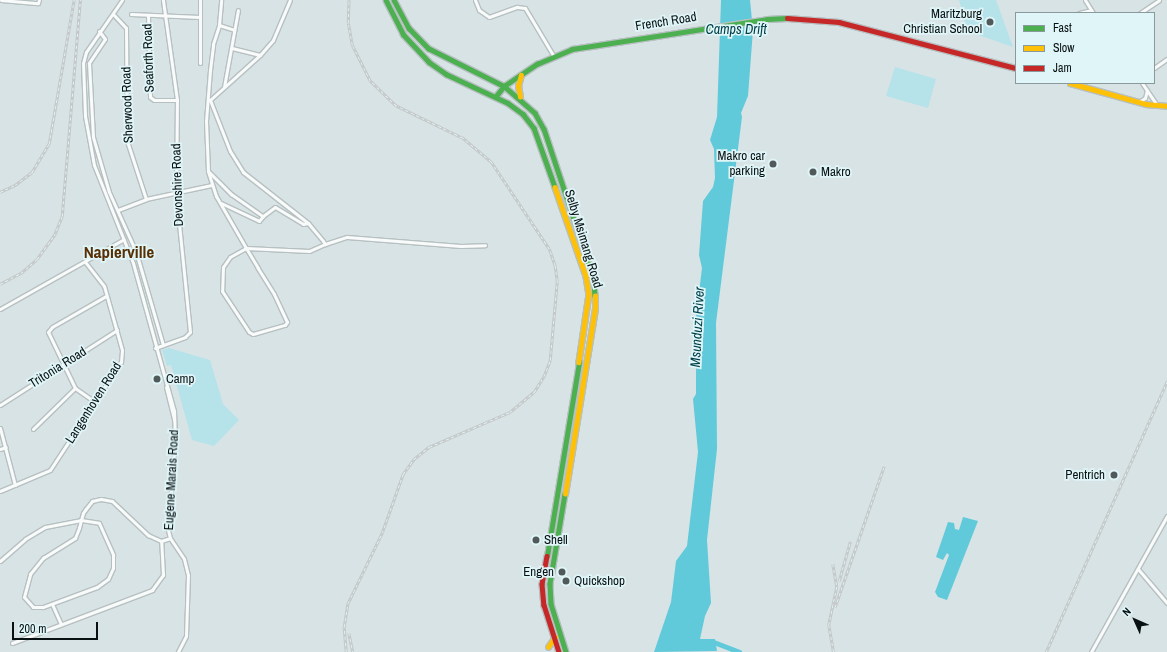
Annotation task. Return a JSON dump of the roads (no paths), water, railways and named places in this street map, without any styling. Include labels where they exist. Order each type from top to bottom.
[{"type":"main road","name":"Selby Msimang Road","points":[[386,0],[403,34],[429,62],[446,74],[496,96],[523,114],[538,135],[586,276],[589,294],[542,584],[544,605],[561,652]]},
{"type":"main road","name":"Selby Msimang Road","points":[[394,0],[409,28],[428,48],[504,86],[520,98],[535,113],[544,130],[590,268],[596,293],[551,575],[551,604],[566,652]]},
{"type":"main road","name":"French Road","points":[[496,96],[504,86],[554,55],[582,47],[767,19],[806,18],[839,22],[1015,68]]},
{"type":"main road","points":[[520,98],[518,86],[521,75]]},
{"type":"main road","points":[[1074,84],[1139,102],[1167,106]]},
{"type":"main road","points":[[548,647],[555,637]]},
{"type":"main road","points":[[561,652],[563,643]]},
{"type":"street","points":[[113,14],[122,0]]},
{"type":"street","name":"Devonshire Road","points":[[156,348],[185,337],[190,332],[176,193],[177,100],[163,0]]},
{"type":"street","points":[[200,0],[200,63]]},
{"type":"street","points":[[221,0],[220,25],[211,55],[208,171],[212,186],[220,203],[246,248],[287,322],[283,326],[253,334],[246,329],[220,287],[225,263],[246,248],[302,251],[315,250],[325,244],[348,237],[461,246],[485,244]]},
{"type":"street","points":[[209,100],[260,55],[273,40],[290,0]]},
{"type":"street","points":[[475,0],[480,10],[489,17],[517,7],[525,8],[554,55]]},
{"type":"street","points":[[1085,0],[1092,11]]},
{"type":"street","points":[[1141,12],[1159,0]]},
{"type":"street","points":[[1,1],[39,2]]},
{"type":"street","points":[[224,88],[238,10]]},
{"type":"street","name":"Eugene Marais Road","points":[[113,14],[89,45],[83,63],[87,135],[100,183],[133,263],[174,420],[167,526],[170,538],[184,559],[188,575],[186,636],[178,652]]},
{"type":"street","name":"Sherwood Road","points":[[113,14],[126,28],[127,141],[146,199]]},
{"type":"street","points":[[131,14],[200,17]]},
{"type":"street","name":"Seaforth Road","points":[[148,14],[150,98],[154,100],[177,100]]},
{"type":"street","points":[[220,25],[234,30]]},
{"type":"street","points":[[99,31],[105,39],[89,63],[92,124],[100,165],[136,252],[163,345]]},
{"type":"street","points":[[232,48],[260,55]]},
{"type":"street","points":[[1155,67],[1167,59]]},
{"type":"street","points":[[1143,84],[1158,105]]},
{"type":"street","points":[[1139,102],[1146,97],[1146,89]]},
{"type":"street","points":[[209,100],[228,145],[243,172],[308,223],[325,244]]},
{"type":"street","points":[[208,171],[236,198],[263,216]]},
{"type":"street","points":[[118,210],[146,199],[212,186]]},
{"type":"street","points":[[220,203],[257,220],[263,216],[266,216],[275,206],[303,224],[308,223]]},
{"type":"street","points":[[0,308],[124,239]]},
{"type":"street","name":"Langenhoven Road","points":[[0,490],[50,470],[122,358],[117,330],[102,282],[85,262]]},
{"type":"street","points":[[95,402],[75,388],[48,335],[49,330],[106,296]]},
{"type":"street","name":"Tritonia Road","points":[[0,405],[117,330]]},
{"type":"street","points":[[33,429],[75,388]]},
{"type":"street","points":[[0,428],[15,485]]},
{"type":"street","points":[[0,448],[6,447]]},
{"type":"street","points":[[0,561],[37,531],[58,523],[81,520],[93,520],[101,526],[113,555],[113,568],[103,583],[52,604],[37,608],[28,604],[23,595],[26,581],[43,558],[75,538],[81,520],[85,510],[92,501],[108,499],[148,535],[161,541],[170,538]]},
{"type":"street","points":[[1091,652],[1167,516]]},
{"type":"street","points":[[12,642],[156,587],[163,575],[161,541]]},
{"type":"street","points":[[1138,569],[1167,603]]},
{"type":"street","points":[[52,604],[61,624]]},
{"type":"water","name":"Camps Drift","points":[[721,0],[750,0],[753,30],[748,96],[741,113],[742,117],[716,323],[717,449],[707,540],[711,603],[705,616],[700,639],[715,639],[717,651],[654,652],[671,602],[676,561],[687,546],[698,452],[693,399],[696,394],[696,317],[702,268],[699,255],[703,201],[713,187],[715,178],[714,149],[710,140],[717,117]]},
{"type":"water","points":[[963,517],[978,521],[947,600],[938,597],[935,592],[949,555],[947,553],[943,560],[936,557],[948,522],[954,523],[955,529],[959,530]]},
{"type":"waterway","points":[[711,641],[739,652]]},
{"type":"railway","points":[[0,192],[15,185],[32,172],[49,144],[74,0]]},
{"type":"railway","points":[[0,284],[21,273],[37,259],[54,236],[62,216],[80,0]]},
{"type":"railway","points":[[346,652],[344,627],[348,603],[382,533],[403,474],[414,459],[429,447],[510,412],[534,392],[544,376],[550,360],[557,281],[555,266],[549,249],[491,162],[462,138],[396,106],[370,81],[352,45],[348,23],[349,0]]},
{"type":"railway","points":[[1046,652],[1167,381]]},
{"type":"railway","points":[[835,607],[884,466]]},
{"type":"railway","points":[[839,581],[850,542]]},
{"type":"railway","points":[[833,564],[837,587],[829,625],[834,652]]},
{"type":"railway","points":[[349,633],[353,652]]},
{"type":"place","name":"Maritzburg Christian School","points":[[990,22]]},
{"type":"place","name":"Makro car parking","points":[[773,164]]},
{"type":"place","name":"Makro","points":[[813,172]]},
{"type":"place","name":"Camp","points":[[157,379]]},
{"type":"place","name":"Pentrich","points":[[1114,475]]},
{"type":"place","name":"Shell","points":[[536,540]]},
{"type":"place","name":"Engen","points":[[562,572]]},
{"type":"place","name":"Quickshop","points":[[566,581]]},
{"type":"district","name":"Napierville","points":[[119,252]]},
{"type":"water label","name":"Msunduzi River","points":[[697,327]]}]
